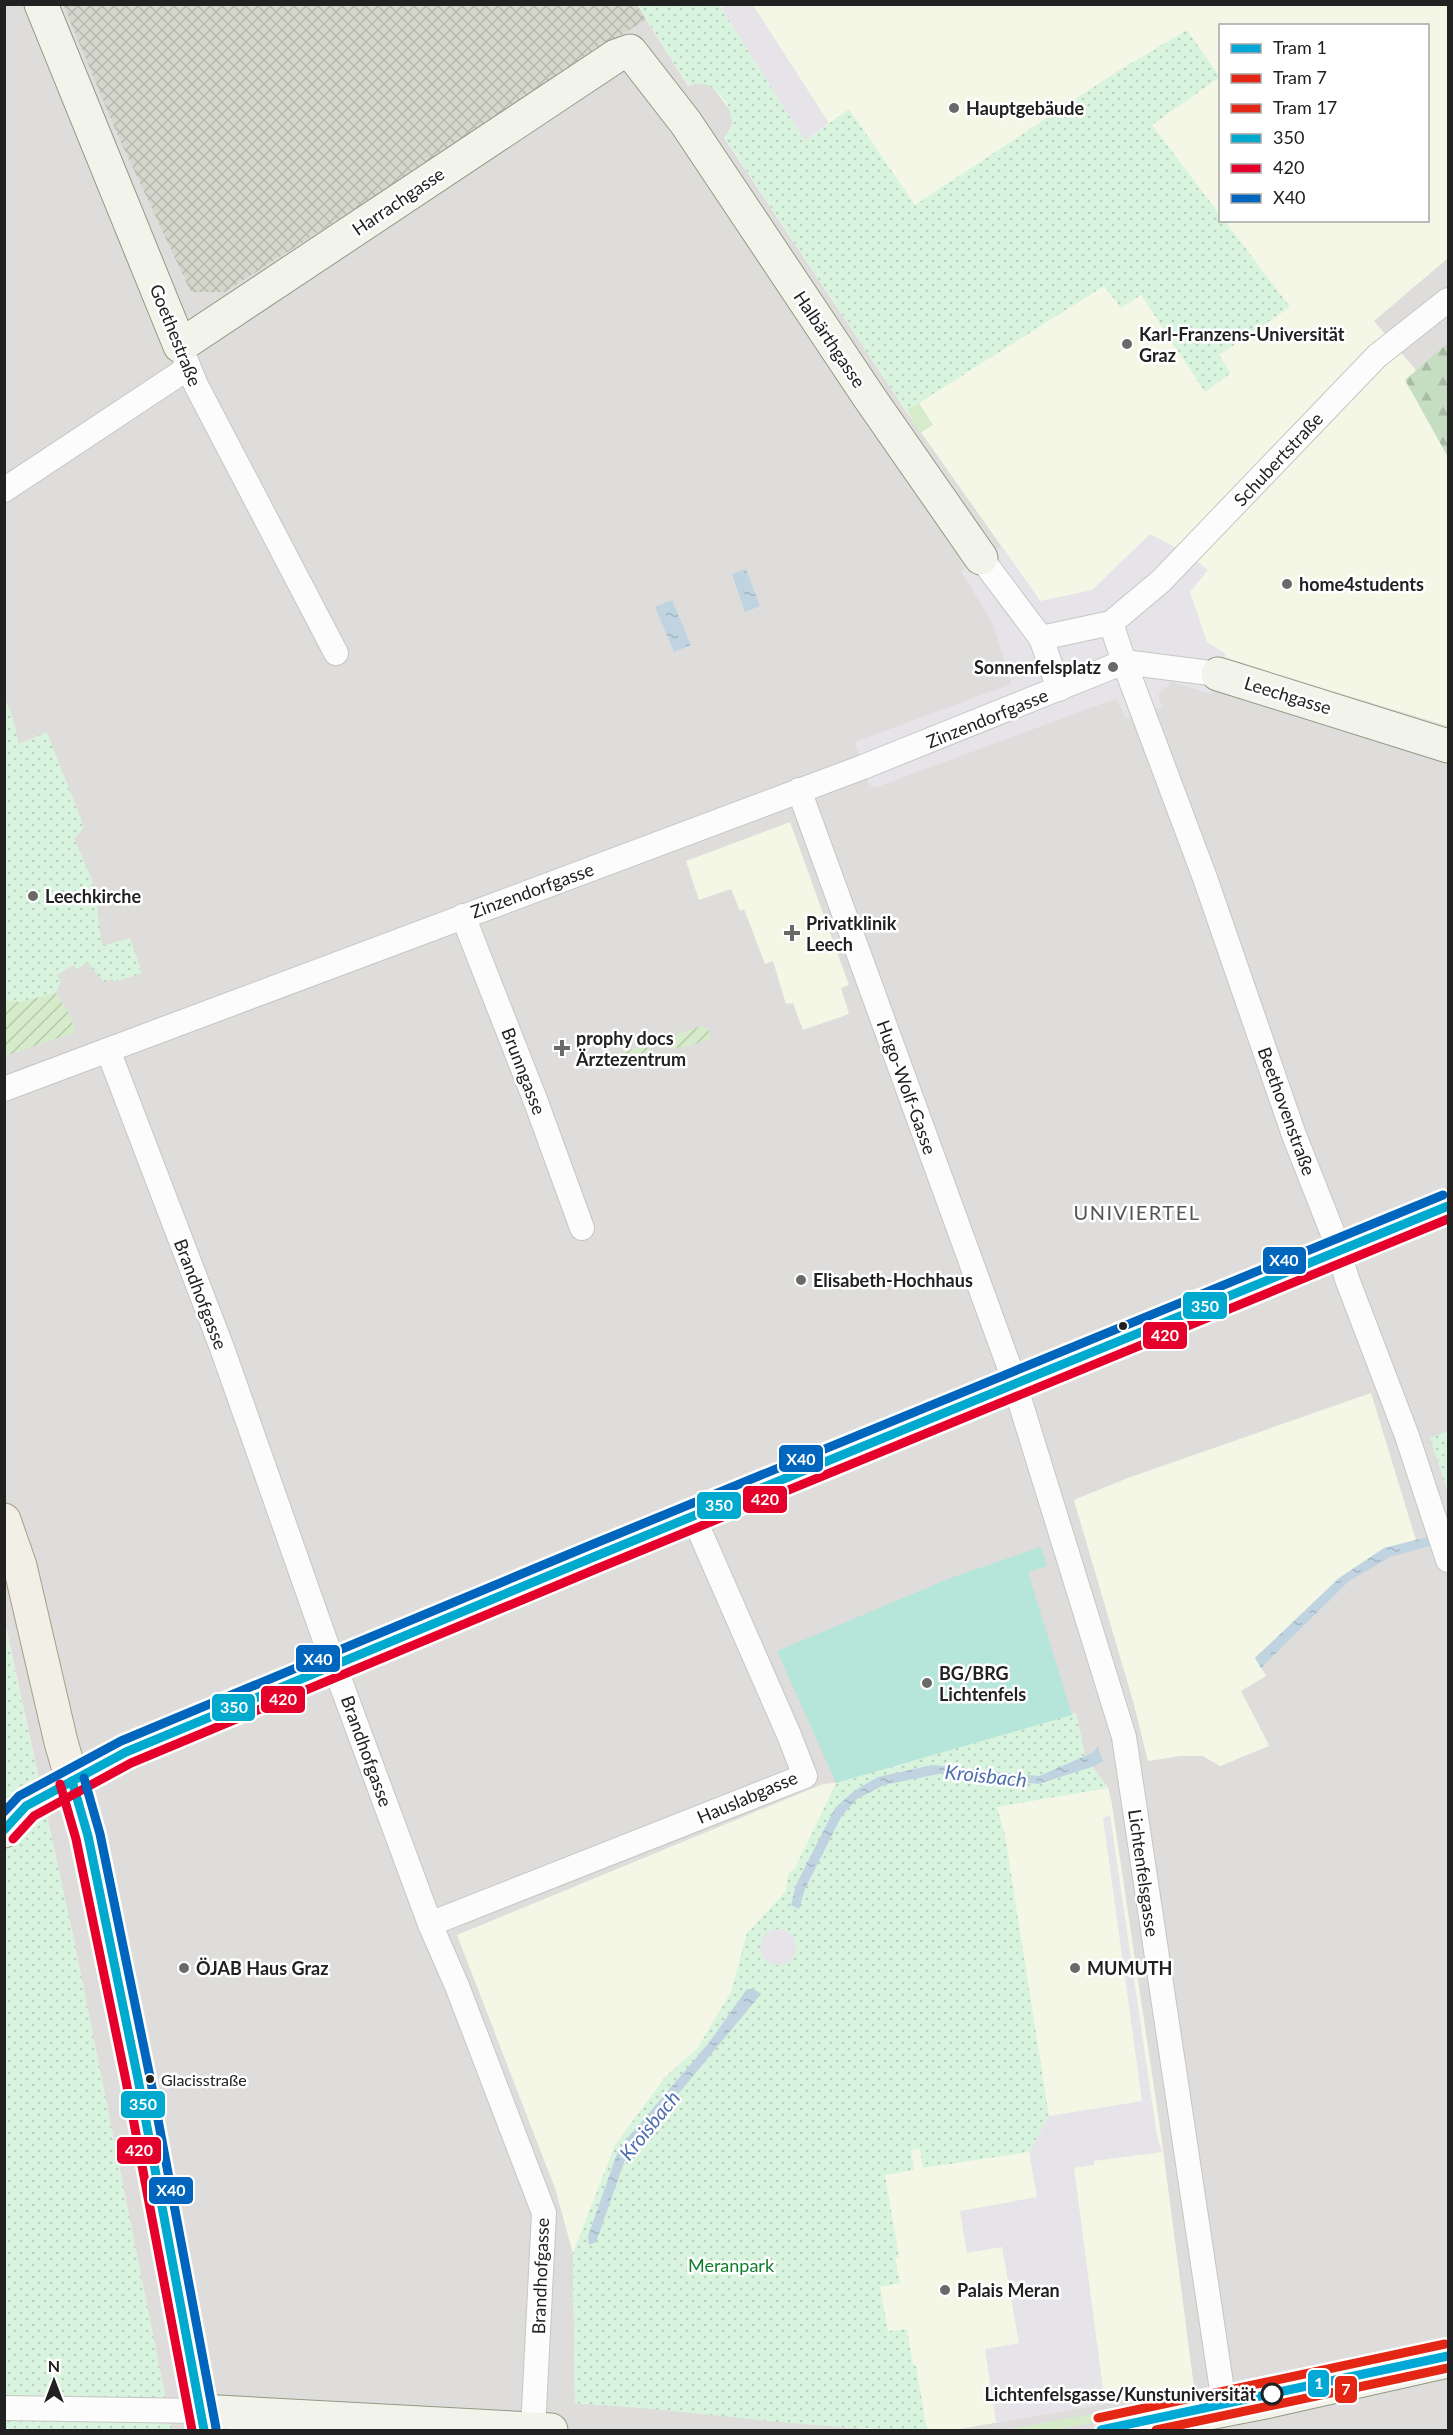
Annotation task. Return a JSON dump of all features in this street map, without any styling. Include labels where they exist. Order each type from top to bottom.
[{"type":"main road","points":[[4,1831],[26,1806],[126,1752],[693,1516],[1449,1206]]},
{"type":"main road","points":[[4,1520],[20,1566],[72,1781],[88,1836],[173,2256],[202,2421]]},
{"type":"street","name":"Goethestraße","points":[[41,4],[184,357],[336,653]]},
{"type":"street","name":"Halbärthgasse","points":[[616,56],[630,51],[686,123],[869,397],[981,558],[1041,638]]},
{"type":"street","name":"Harrachgasse","points":[[4,490],[184,357],[616,56]]},
{"type":"street","name":"Schubertstraße","points":[[1111,623],[1161,581],[1356,376],[1377,356],[1449,300]]},
{"type":"street","points":[[1111,623],[1124,662],[1059,689],[1041,638],[1111,623]]},
{"type":"street","name":"Leechgasse","points":[[1124,662],[1218,674],[1449,746]]},
{"type":"street","name":"Beethovenstraße","points":[[1124,662],[1205,878],[1294,1135],[1407,1437],[1447,1556]]},
{"type":"street","name":"Zinzendorfgasse","points":[[4,1089],[799,790],[1059,689]]},
{"type":"street","name":"Hugo-Wolf-Gasse","points":[[799,790],[1015,1384]]},
{"type":"street","name":"Brunngasse","points":[[463,916],[536,1102],[582,1228]]},
{"type":"street","name":"Brandhofgasse","points":[[108,1050],[222,1348],[430,1924],[457,1986],[544,2213],[542,2430]]},
{"type":"street","name":"Lichtenfelsgasse","points":[[1015,1384],[1124,1737],[1225,2410]]},
{"type":"street","name":"Hauslabgasse","points":[[430,1924],[805,1776],[693,1516]]},
{"type":"street","points":[[1122,2430],[1163,2426],[1225,2410],[1449,2361]]},
{"type":"street","points":[[4,2408],[202,2421],[542,2430]]},
{"type":"shaded area","points":[[63,4],[667,5],[501,115],[225,292],[191,292],[119,138]]},
{"type":"shaded area","points":[[4,5],[637,5],[688,86],[697,82],[708,84],[715,89],[730,110],[733,124],[724,138],[906,411],[1002,546],[1224,659],[1448,726],[1448,2430],[953,2430],[1194,2388],[1161,2135],[1111,1799],[1108,1788],[1085,1757],[1076,1714],[836,1783],[823,1784],[556,2191],[573,2253],[575,2403],[877,2430],[172,2430],[74,1940],[5,1622]],"holes":[[[1371,1394],[1241,1691],[1269,1745],[1220,1766],[1203,1756],[1179,1756],[1148,1761],[1134,1704],[1074,1500],[1128,1478]]]},
{"type":"shaded area","name":"Karl-Franzens-Universität Graz","points":[[637,5],[1448,5],[1448,258],[1374,321],[1416,370],[1405,380],[1448,457],[1448,726],[1040,601],[906,411],[724,137],[728,135],[733,124],[730,110],[708,84],[697,82],[689,86]]},
{"type":"shaded area","points":[[726,5],[753,5],[829,123],[805,141],[721,8]]},
{"type":"shaded area","points":[[1448,258],[1448,457],[1415,370],[1373,321]]},
{"type":"shaded area","name":"Sonnenfelsplatz","points":[[1150,534],[1188,554],[1208,570],[1190,592],[1207,642],[1226,654],[1211,694],[1172,682],[1158,695],[1162,707],[1125,718],[1117,698],[874,788],[869,784],[855,742],[1011,684],[993,624],[961,571],[1002,546],[1040,601],[1092,590]]},
{"type":"shaded area","name":"Privatklinik Leech","points":[[790,822],[849,985],[841,988],[849,1014],[803,1030],[793,1003],[786,1004],[773,961],[765,964],[744,909],[740,911],[731,889],[699,900],[686,861]]},
{"type":"shaded area","points":[[1371,1393],[1416,1540],[1384,1548],[1255,1657],[1266,1676],[1241,1691],[1269,1746],[1220,1766],[1203,1756],[1179,1756],[1148,1761],[1134,1704],[1074,1500],[1128,1478]]},
{"type":"shaded area","points":[[1076,1713],[1085,1757],[1108,1788],[1111,1799],[1161,2135],[1194,2388],[953,2430],[877,2430],[575,2403],[573,2253],[556,2191],[457,1935],[823,1784],[836,1783]]},
{"type":"shaded area","points":[[1110,1815],[1157,2136],[1162,2152],[1094,2161],[1094,2165],[1074,2168],[1105,2404],[996,2423],[985,2349],[1019,2343],[1002,2247],[967,2253],[960,2211],[1037,2197],[1029,2152],[1049,2116],[1142,2101],[1103,1818]]},
{"type":"shaded area","points":[[778,1929],[791,1934],[796,1947],[791,1960],[778,1965],[765,1960],[760,1947],[765,1934]]},
{"type":"green space","points":[[637,5],[719,5],[805,141],[849,109],[915,205],[1118,71],[1187,30],[1219,78],[1152,125],[1219,214],[1219,222],[1226,222],[1290,307],[1219,355],[1231,373],[1205,392],[1141,295],[1121,308],[1104,286],[906,411],[724,137],[730,130],[732,120],[725,100],[709,86],[699,84],[689,86]]},
{"type":"green space","points":[[1448,343],[1448,457],[1405,380]]},
{"type":"green space","points":[[960,376],[919,403],[933,425],[920,433],[905,407]]},
{"type":"green space","points":[[4,699],[11,712],[19,744],[47,732],[84,827],[74,839],[91,877],[96,896],[102,946],[130,938],[142,973],[114,982],[113,979],[104,982],[87,962],[77,969],[73,965],[57,975],[61,982],[55,993],[68,1012],[76,1032],[5,1056]]},
{"type":"green space","points":[[55,993],[68,1012],[76,1032],[5,1056],[5,1000],[20,1002]]},
{"type":"green space","points":[[703,1026],[711,1033],[710,1038],[680,1048],[662,1047],[661,1039]]},
{"type":"green space","points":[[644,1045],[653,1052],[651,1058],[622,1068],[604,1067],[603,1059]]},
{"type":"green space","points":[[1448,1431],[1448,1493],[1430,1438]]},
{"type":"green space","name":"BG/BRG Lichtenfels","points":[[1041,1547],[1047,1566],[1028,1572],[1072,1715],[836,1783],[777,1651],[953,1577]]},
{"type":"green space","points":[[4,1622],[74,1940],[172,2430],[5,2430]]},
{"type":"green space","name":"Meranpark","points":[[1076,1713],[1085,1757],[1108,1788],[997,1807],[1005,1835],[1049,2116],[1029,2152],[923,2168],[920,2149],[911,2150],[914,2170],[885,2175],[899,2257],[895,2258],[900,2283],[880,2287],[888,2331],[907,2329],[927,2430],[839,2427],[575,2403],[573,2253],[615,2145],[666,2076],[697,2049],[731,1992],[747,1933],[786,1891],[788,1874],[795,1868],[836,1783]]},
{"type":"green space","points":[[1104,2412],[1105,2421],[1052,2430],[1004,2430]]},
{"type":"water","points":[[746,569],[760,606],[745,612],[732,574]]},
{"type":"water","points":[[672,600],[691,645],[674,652],[655,607]]},
{"type":"water","points":[[1448,1532],[1448,1541],[1390,1557],[1349,1581],[1261,1668],[1255,1658],[1339,1578],[1384,1548]]},
{"type":"water","name":"Kroisbach","points":[[1098,1747],[1103,1761],[1095,1766],[1038,1784],[939,1774],[884,1785],[857,1799],[841,1817],[805,1889],[799,1909],[791,1905],[796,1885],[835,1808],[854,1791],[878,1777],[932,1765],[1039,1776],[1092,1753]]},
{"type":"water","name":"Kroisbach","points":[[747,1989],[754,1989],[761,1994],[626,2157],[596,2242],[589,2245],[588,2236],[619,2148],[708,2044]]},
{"type":"tram line","name":"17","points":[[1098,2418],[1445,2344]]},
{"type":"tram line","name":"1","points":[[1101,2430],[1448,2356]]},
{"type":"tram line","name":"7","points":[[1156,2430],[1448,2368]]},
{"type":"transit line","name":"X40","points":[[4,1812],[19,1796],[121,1741],[1443,1195]]},
{"type":"transit line","name":"350","points":[[4,1830],[26,1806],[126,1752],[1448,1206]]},
{"type":"transit line","name":"420","points":[[13,1839],[34,1816],[131,1763],[1448,1219]]},
{"type":"transit line","name":"X40","points":[[84,1778],[100,1834],[150,2077],[216,2428]]},
{"type":"transit line","name":"350","points":[[72,1781],[88,1836],[138,2079],[204,2430]]},
{"type":"transit line","name":"420","points":[[60,1784],[76,1839],[126,2081],[192,2430]]},
{"type":"place","name":"Hauptgebäude","points":[[954,108]]},
{"type":"place","name":"Karl-Franzens-Universität Graz","points":[[1127,344]]},
{"type":"place","name":"home4students","points":[[1287,584]]},
{"type":"place","name":"Sonnenfelsplatz","points":[[1113,667]]},
{"type":"place","name":"Leechkirche","points":[[33,896]]},
{"type":"place","name":"Privatklinik Leech","points":[[792,933]]},
{"type":"place","name":"prophy docs Ärztezentrum","points":[[562,1048]]},
{"type":"place","name":"Elisabeth-Hochhaus","points":[[801,1280]]},
{"type":"place","name":"BG/BRG Lichtenfels","points":[[927,1683]]},
{"type":"place","name":"ÖJAB Haus Graz","points":[[184,1968]]},
{"type":"place","name":"MUMUTH","points":[[1075,1968]]},
{"type":"place","name":"Glacisstraße","points":[[150,2079]]},
{"type":"place","name":"Palais Meran","points":[[945,2290]]},
{"type":"place","name":"Lichtenfelsgasse/Kunstuniversität","points":[[1272,2394]]},
{"type":"district","name":"UNIVIERTEL","points":[[1137,1212]]}]
